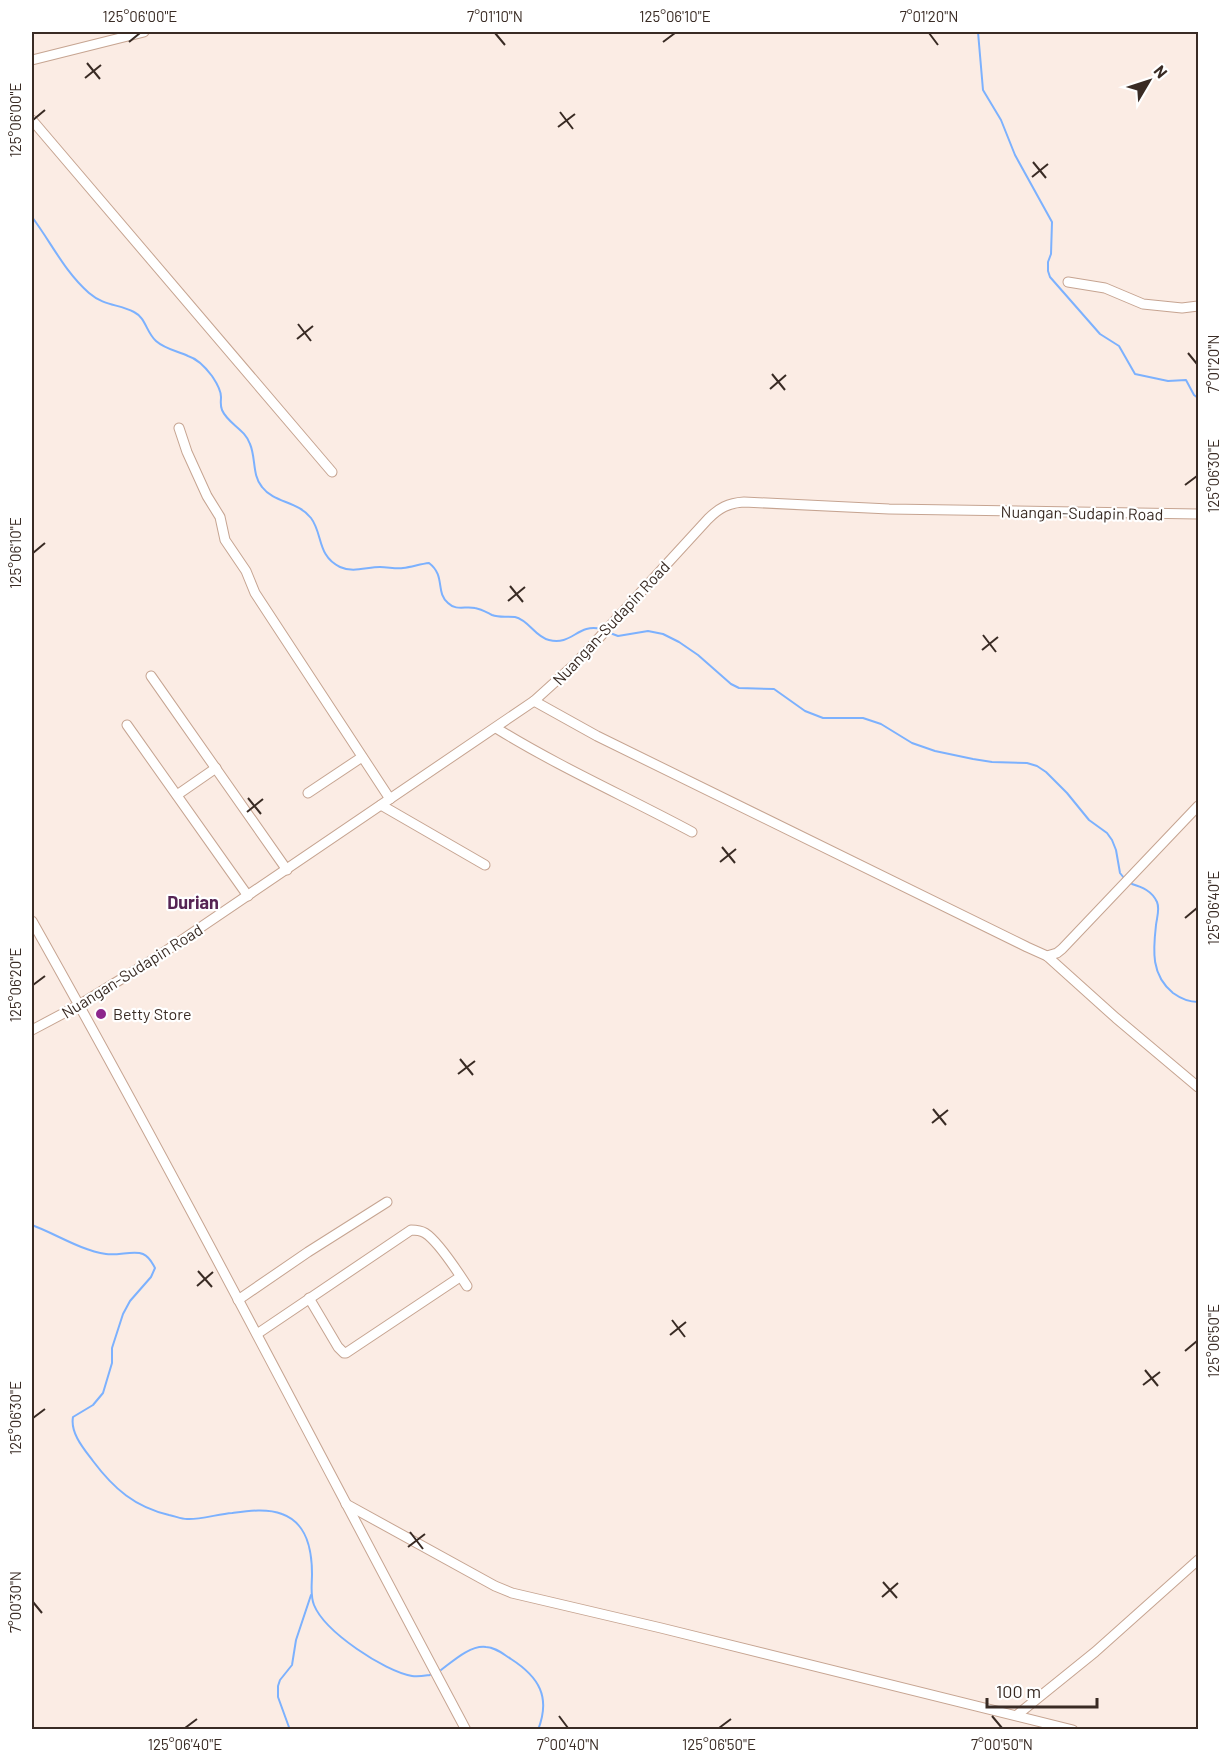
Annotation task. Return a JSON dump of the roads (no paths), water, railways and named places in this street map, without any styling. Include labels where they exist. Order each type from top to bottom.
[{"type":"street","points":[[32,60],[144,32]]},
{"type":"street","points":[[32,120],[332,472]]},
{"type":"street","points":[[1068,282],[1105,288],[1143,304],[1182,308],[1198,306]]},
{"type":"street","points":[[179,428],[207,496],[220,517],[225,540],[246,571],[255,593],[390,800]]},
{"type":"street","name":"Nuangan-Sudapin Road","points":[[32,1030],[79,1005],[154,959],[534,701],[576,663],[708,519],[732,503],[962,511],[1198,514]]},
{"type":"street","points":[[151,676],[287,870]]},
{"type":"street","points":[[534,701],[597,736],[1047,956],[1198,1087]]},
{"type":"street","points":[[127,725],[248,896]]},
{"type":"street","points":[[496,728],[571,771],[692,832]]},
{"type":"street","points":[[308,793],[362,757]]},
{"type":"street","points":[[177,795],[216,768]]},
{"type":"street","points":[[381,805],[485,865]]},
{"type":"street","points":[[1047,956],[1062,949],[1198,806]]},
{"type":"street","points":[[32,921],[257,1334],[466,1730]]},
{"type":"street","points":[[238,1300],[387,1202]]},
{"type":"street","points":[[257,1334],[411,1230],[424,1232],[432,1238],[467,1286]]},
{"type":"street","points":[[309,1298],[338,1347],[346,1353],[460,1276]]},
{"type":"street","points":[[346,1504],[495,1586],[512,1593],[1073,1730]]},
{"type":"street","points":[[1017,1715],[1095,1652],[1198,1560]]},
{"type":"waterway","points":[[978,32],[983,90],[1001,120],[1015,155],[1052,222],[1051,254],[1048,262],[1050,277],[1100,334],[1119,346],[1135,374],[1168,381],[1186,380],[1198,398]]},
{"type":"waterway","points":[[32,217],[65,266],[89,293],[100,300],[134,312],[141,318],[156,341],[202,364],[219,388],[221,406],[225,415],[248,439],[255,472],[262,487],[273,496],[306,512],[315,524],[327,557],[333,562],[345,569],[355,570],[380,567],[400,568],[429,563],[437,573],[444,599],[451,605],[457,608],[475,608],[495,616],[515,617],[549,640],[564,640],[586,629],[601,629]]},
{"type":"waterway","points":[[610,633],[618,636],[648,631],[663,634],[698,655],[731,684],[739,688],[774,689],[805,711],[823,718],[863,718],[881,724],[912,743],[935,751],[992,762],[1027,763],[1037,766],[1067,793],[1089,820],[1107,833],[1116,850],[1120,873],[1124,878]]},
{"type":"waterway","points":[[1132,884],[1150,892],[1158,905],[1154,953],[1161,978],[1176,995],[1198,1002]]},
{"type":"waterway","points":[[32,1225],[96,1252],[143,1254],[149,1258],[155,1268],[151,1277],[130,1301],[123,1314],[112,1348],[112,1363],[103,1393],[93,1405],[73,1417],[78,1440],[101,1471],[126,1496],[136,1502],[157,1512],[180,1518],[197,1519],[257,1510],[276,1512],[290,1518],[302,1530],[309,1546],[313,1601],[320,1616],[342,1638],[386,1667],[412,1676],[430,1675]]},
{"type":"waterway","points":[[290,1730],[278,1697],[278,1686],[292,1665],[296,1640],[311,1595]]},
{"type":"waterway","points":[[441,1670],[474,1648],[496,1649],[529,1673],[540,1689],[543,1708],[538,1730]]},
{"type":"place","name":"Betty Store","points":[[101,1014]]},
{"type":"district","name":"Durian","points":[[193,903]]}]
